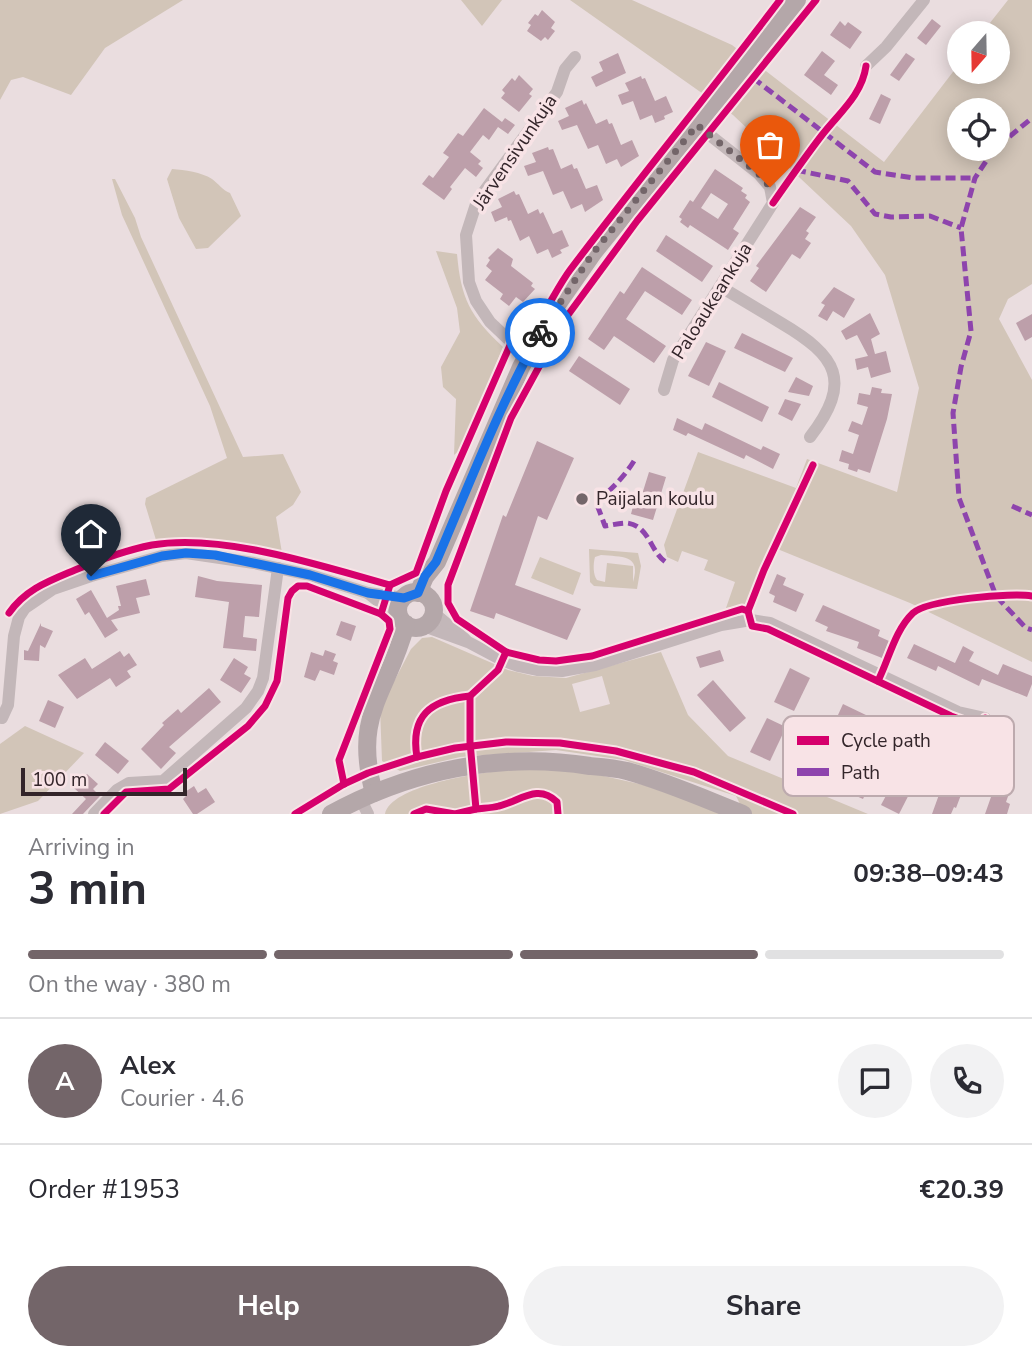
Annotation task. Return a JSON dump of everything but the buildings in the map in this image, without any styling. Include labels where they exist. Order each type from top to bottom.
[{"type":"street","points":[[367,802],[366,757],[368,725],[373,705],[416,612],[425,576],[436,562],[491,431],[527,354],[577,275],[797,0]]},
{"type":"street","points":[[866,66],[886,47],[924,0]]},
{"type":"street","name":"Järvensivunkuja","points":[[527,354],[490,322],[476,301],[469,282],[466,235],[477,201],[557,92],[565,69],[575,57]]},
{"type":"street","name":"Paloaukeankuja","points":[[664,390],[673,360],[774,202],[770,187],[759,174],[697,125]]},
{"type":"street","points":[[721,287],[811,340],[827,357],[834,375],[833,394],[825,417],[810,437]]},
{"type":"street","points":[[2,718],[8,705],[13,643],[19,617],[34,601],[53,589],[162,556],[186,553],[215,555],[310,575],[368,593],[416,612],[502,660],[537,670],[562,671],[595,665],[721,625],[751,620],[770,623],[958,712],[976,716]]},
{"type":"street","points":[[94,814],[117,790],[129,783],[163,781],[246,708],[258,691],[262,678],[278,568]]},
{"type":"street","points":[[331,814],[367,802],[410,779],[456,768],[530,760],[567,762],[626,771],[743,814]]},
{"type":"shaded area","points":[[0,0],[183,0],[105,48],[71,95],[23,77],[11,80],[0,100]]},
{"type":"shaded area","points":[[461,0],[502,0],[482,26]]},
{"type":"shaded area","points":[[570,0],[632,0],[732,45],[884,162],[947,80],[947,84],[1010,84],[1010,21],[991,21],[1008,0],[1032,0],[1032,284],[1008,299],[999,319],[1032,380],[1032,662],[910,603],[770,546],[746,604],[726,608],[735,582],[704,570],[708,560],[682,551],[678,562],[667,557],[664,545],[698,452],[796,488],[807,459],[897,492],[919,388],[885,275],[851,226],[733,115]]},
{"type":"shaded area","points":[[172,169],[198,173],[212,179],[230,193],[241,216],[208,248],[196,249],[179,218],[167,179]]},
{"type":"shaded area","points":[[112,179],[115,179],[135,218],[141,237],[243,457],[283,454],[301,492],[293,505],[276,517],[282,553],[186,537],[156,540],[145,504],[146,498],[227,458],[210,406],[122,215]]},
{"type":"shaded area","points":[[436,251],[457,254],[461,283],[469,306],[482,326],[503,347],[461,449],[454,455],[456,399],[443,387],[441,367],[460,332],[457,308]]},
{"type":"shaded area","points":[[589,549],[638,553],[641,566],[637,589],[594,586],[590,582]],"holes":[[[595,557],[622,557],[632,562],[635,566],[633,582],[633,566],[607,563],[605,582],[597,580]]]},
{"type":"shaded area","points":[[540,557],[581,573],[573,595],[531,578]]},
{"type":"shaded area","points":[[432,637],[508,670],[533,676],[566,678],[661,652],[688,715],[728,756],[783,779],[783,796],[825,796],[868,814],[745,814],[736,796],[624,760],[556,750],[460,757],[400,771],[382,761],[380,708],[411,649],[422,638]],"holes":[[[602,676],[610,704],[580,712],[572,684]]]},
{"type":"shaded area","points":[[25,726],[84,753],[38,801],[0,814],[0,744]]},
{"type":"shaded area","points":[[508,770],[577,770],[644,785],[726,814],[385,814],[391,804],[402,796],[435,783]]},
{"type":"marked path","points":[[753,78],[875,172],[914,178],[975,178]]},
{"type":"marked path","points":[[1010,136],[1032,118]]},
{"type":"marked path","points":[[986,161],[975,178],[961,228],[971,331],[953,413],[959,498],[996,596],[1026,628],[1032,630]]},
{"type":"marked path","points":[[796,170],[848,181],[875,214],[891,217],[930,216],[961,228]]},
{"type":"marked path","points":[[634,461],[617,483],[596,502],[605,526],[627,523],[635,525],[669,564]]},
{"type":"marked path","points":[[1012,506],[1032,515]]},
{"type":"cycle path","points":[[344,784],[339,760],[390,629],[389,621],[381,614],[390,585],[416,573],[446,491],[514,336],[533,328],[570,270],[780,0]]},
{"type":"cycle path","points":[[816,0],[637,221],[565,319],[511,418],[448,585],[448,603],[457,619],[506,652],[556,661],[592,656],[742,609],[748,611],[752,626],[768,629],[951,716]]},
{"type":"cycle path","points":[[773,203],[855,95],[866,66]]},
{"type":"cycle path","points":[[748,611],[813,465]]},
{"type":"cycle path","points":[[9,613],[30,592],[75,570],[133,550],[180,542],[240,547],[272,553],[390,585]]},
{"type":"cycle path","points":[[104,814],[126,792],[169,789],[248,726],[265,706],[277,681],[288,598],[298,586],[307,586],[381,614]]},
{"type":"cycle path","points":[[878,681],[901,628],[913,613],[921,608],[971,598],[1032,596]]},
{"type":"cycle path","points":[[414,814],[426,809],[455,814],[476,809],[470,742],[470,696],[498,670],[506,652]]},
{"type":"cycle path","points":[[417,757],[417,731],[426,713],[444,701],[470,696]]},
{"type":"cycle path","points":[[295,814],[344,784],[368,773],[455,748],[506,742],[560,743],[616,751],[694,772],[793,814]]},
{"type":"cycle path","points":[[476,809],[496,807],[529,795],[543,794],[557,802],[558,814]]},
{"type":"way so far","points":[[540,333],[593,253],[697,125],[759,174],[770,187]]},
{"type":"place","name":"Paijalan koulu","points":[[582,499]]},
{"type":"route","points":[[91,576],[162,556],[186,553],[215,555],[310,575],[368,593],[404,598],[408,594],[418,593],[425,576],[436,562],[521,366],[540,333]]}]
